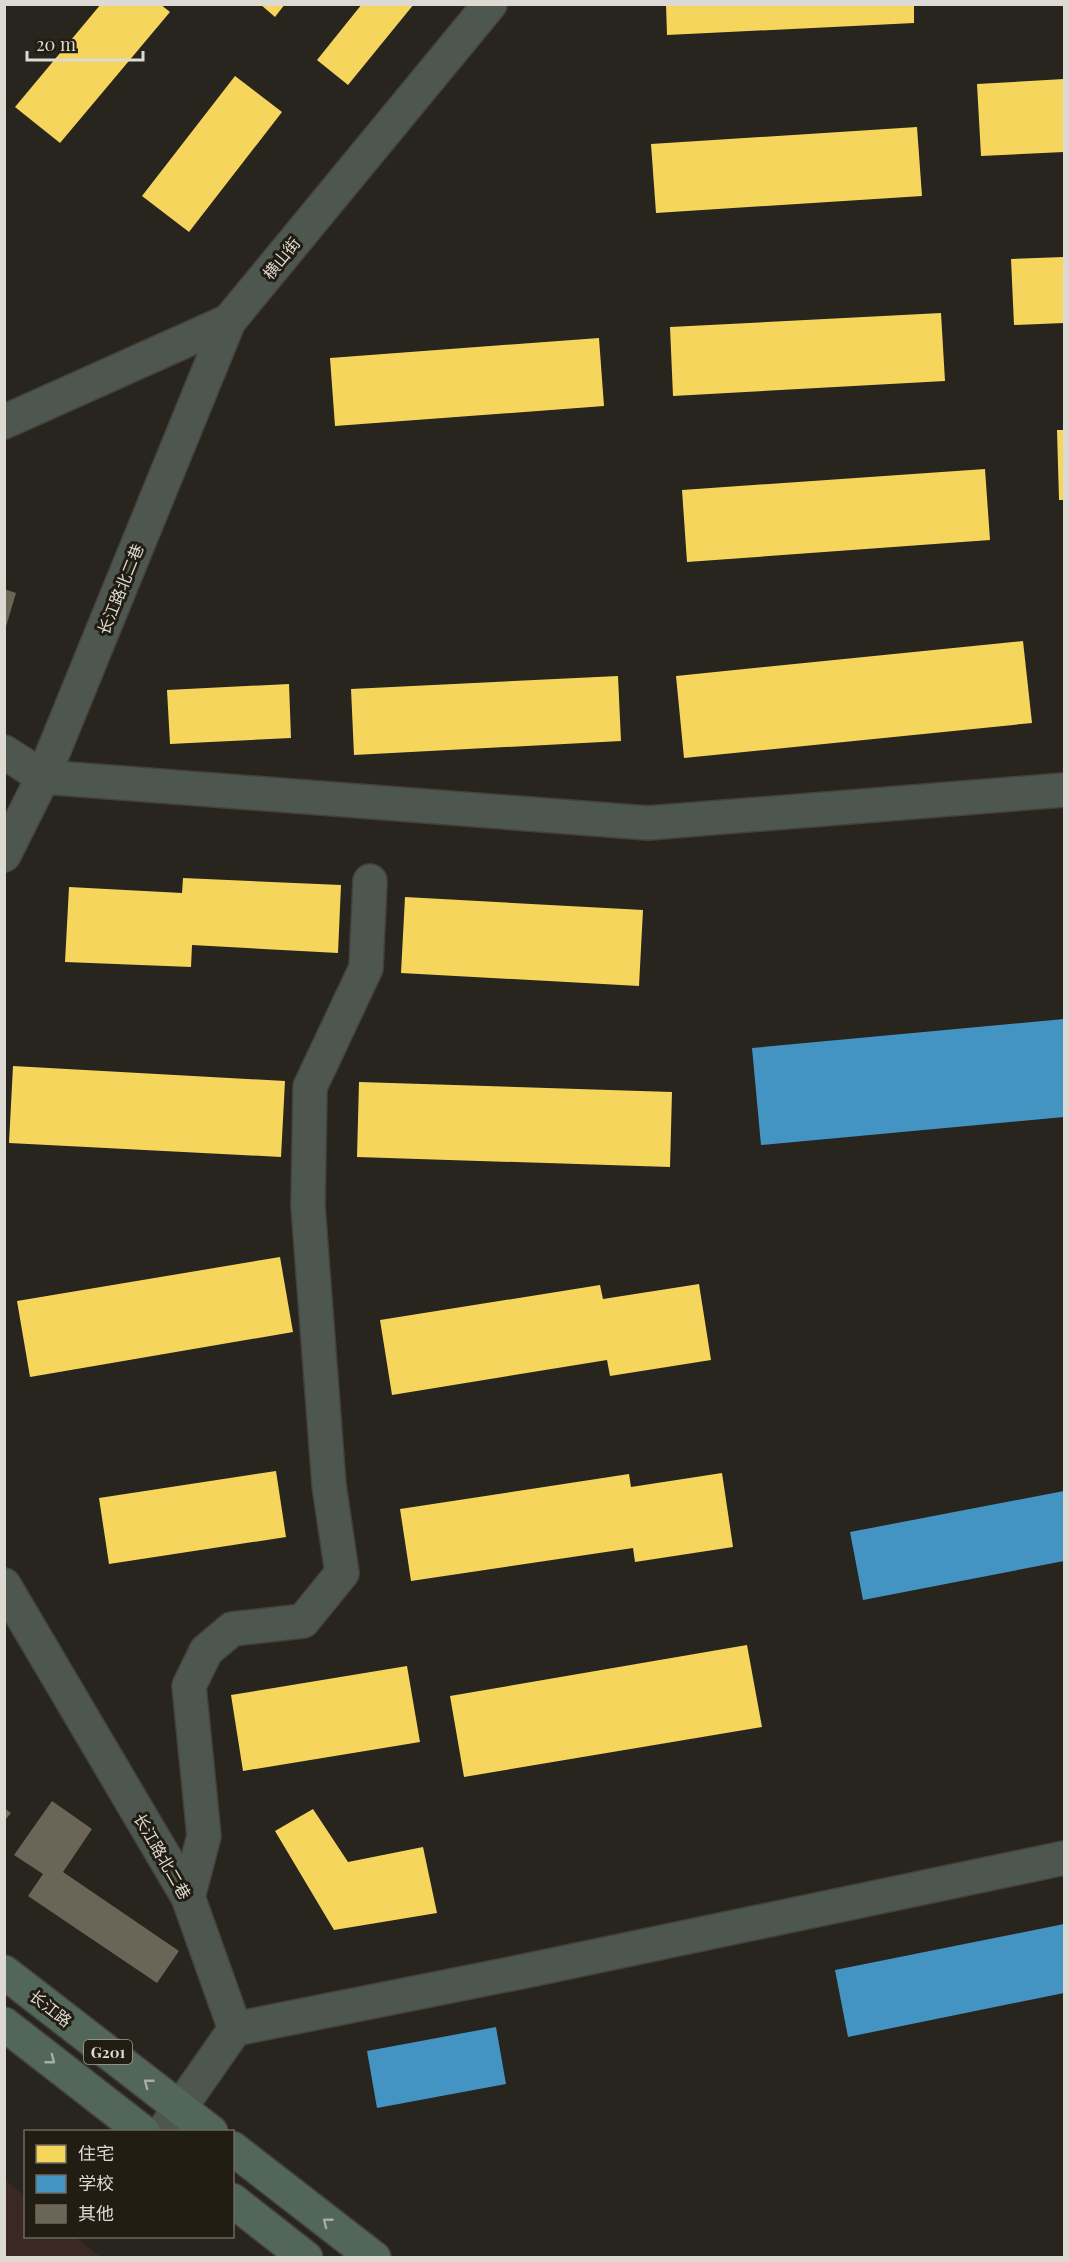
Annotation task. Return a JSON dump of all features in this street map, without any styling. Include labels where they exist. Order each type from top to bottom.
[{"type":"highway","name":"长江路","points":[[4,1972],[171,2119],[205,2130]]},
{"type":"highway","name":"G201","points":[[4,2024],[140,2130]]},
{"type":"highway","points":[[234,2150],[374,2258]]},
{"type":"highway","points":[[234,2202],[306,2258]]},
{"type":"street","name":"横山街","points":[[4,422],[229,321],[490,4]]},
{"type":"street","name":"长江路北二巷","points":[[4,855],[43,777],[229,321]]},
{"type":"street","points":[[4,752],[43,777],[648,823],[1065,790]]},
{"type":"street","points":[[188,1897],[204,1836],[189,1686],[206,1651],[232,1629],[303,1621],[342,1573],[329,1485],[308,1206],[310,1087],[366,968],[370,881]]},
{"type":"street","name":"长江路北二巷","points":[[4,1586],[188,1897],[235,2029]]},
{"type":"street","points":[[171,2119],[235,2029],[537,1969],[1065,1858]]},
{"type":"shaded area","points":[[4,2179],[24,2195],[24,2238],[76,2238],[101,2257],[5,2257]]},
{"type":"building: 住宅","points":[[101,4],[160,4],[170,12],[60,143],[15,107]]},
{"type":"building: 住宅","points":[[260,4],[285,4],[275,17]]},
{"type":"building: 住宅","points":[[362,4],[414,4],[348,85],[317,60]]},
{"type":"building: 住宅","points":[[666,4],[914,4],[914,23],[667,35]]},
{"type":"building: 住宅","points":[[235,76],[282,112],[189,232],[142,196]]},
{"type":"building: 住宅","points":[[1064,79],[1064,152],[981,156],[977,84]]},
{"type":"building: 住宅","points":[[917,127],[922,196],[656,213],[651,144]]},
{"type":"building: 住宅","points":[[1064,257],[1064,323],[1014,325],[1011,259]]},
{"type":"building: 住宅","points":[[941,313],[945,381],[673,396],[670,327]]},
{"type":"building: 住宅","points":[[599,338],[604,406],[335,426],[330,358]]},
{"type":"building: 住宅","points":[[1057,430],[1064,430],[1064,500],[1059,500]]},
{"type":"building: 住宅","points":[[985,469],[990,540],[687,562],[682,490]]},
{"type":"building: 住宅","points":[[1023,641],[1032,723],[684,758],[676,676]]},
{"type":"building: 住宅","points":[[618,676],[621,741],[354,755],[351,689]]},
{"type":"building: 住宅","points":[[289,684],[291,738],[170,744],[167,690]]},
{"type":"building: 住宅","points":[[183,878],[341,885],[338,953],[192,945],[191,967],[65,962],[69,887],[182,893]]},
{"type":"building: 住宅","points":[[405,897],[643,910],[639,986],[401,973]]},
{"type":"building: 住宅","points":[[13,1066],[285,1081],[281,1157],[9,1143]]},
{"type":"building: 住宅","points":[[359,1082],[672,1092],[670,1167],[357,1157]]},
{"type":"building: 住宅","points":[[280,1257],[293,1332],[30,1377],[17,1301]]},
{"type":"building: 住宅","points":[[699,1284],[711,1360],[610,1376],[607,1360],[392,1395],[380,1320],[600,1285],[603,1299]]},
{"type":"building: 住宅","points":[[276,1471],[286,1537],[109,1564],[99,1498]]},
{"type":"building: 住宅","points":[[722,1473],[733,1547],[635,1562],[633,1548],[411,1581],[400,1509],[629,1474],[631,1487]]},
{"type":"building: 住宅","points":[[747,1645],[762,1727],[464,1777],[450,1696]]},
{"type":"building: 住宅","points":[[407,1666],[420,1742],[243,1771],[231,1695]]},
{"type":"building: 住宅","points":[[313,1809],[348,1862],[423,1847],[437,1913],[334,1930],[275,1831]]},
{"type":"building: 学校","points":[[1064,1019],[1064,1117],[761,1145],[752,1048]]},
{"type":"building: 学校","points":[[1064,1491],[1064,1561],[863,1600],[850,1532]]},
{"type":"building: 学校","points":[[1064,1924],[1064,1993],[848,2037],[835,1970]]},
{"type":"building: 学校","points":[[496,2027],[506,2084],[377,2108],[367,2051]]},
{"type":"building: 其他","points":[[4,589],[16,593],[5,630],[4,630]]},
{"type":"building: 其他","points":[[52,1801],[92,1829],[63,1872],[179,1951],[157,1983],[28,1896],[43,1874],[14,1855]]},
{"type":"building: 其他","points":[[4,1808],[11,1813],[4,1821]]}]
